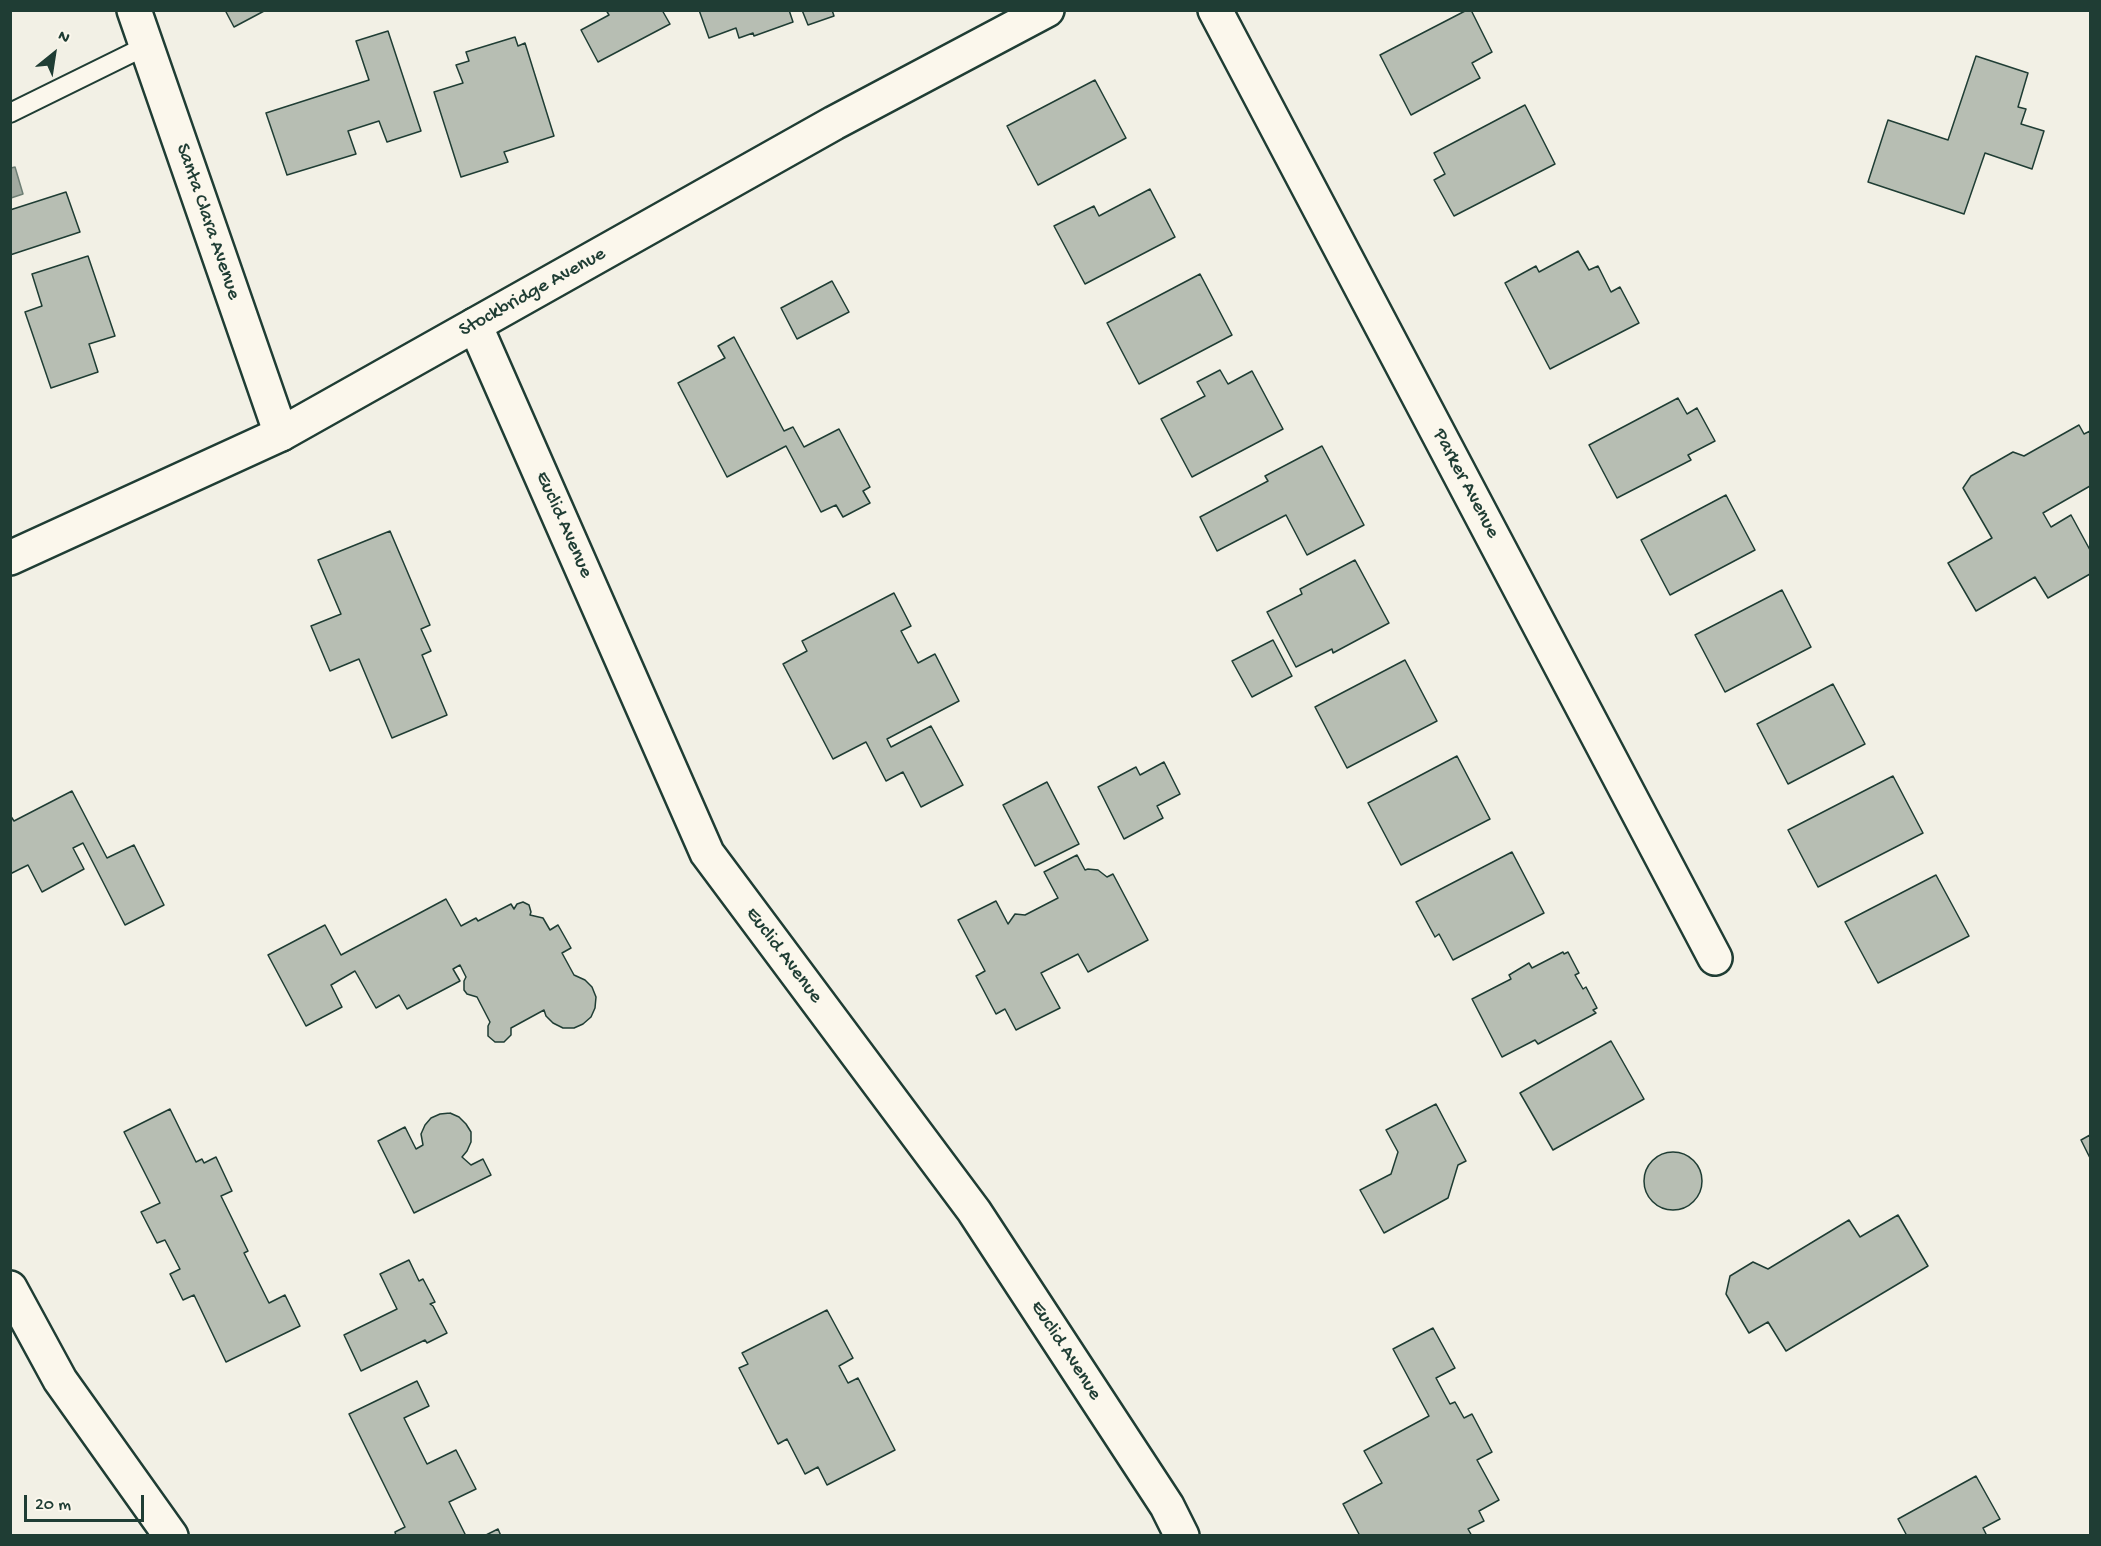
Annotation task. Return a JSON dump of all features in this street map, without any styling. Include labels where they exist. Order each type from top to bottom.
[{"type":"street","name":"Santa Clara Avenue","points":[[134,10],[281,434]]},
{"type":"street","name":"Stockbridge Avenue","points":[[10,558],[281,434],[834,123],[1047,10]]},
{"type":"street","name":"Parker Avenue","points":[[1215,10],[1715,958]]},
{"type":"street","name":"Euclid Avenue","points":[[475,325],[707,853],[974,1211],[1167,1506],[1182,1536]]},
{"type":"street","points":[[10,1288],[60,1380],[171,1536]]},
{"type":"lane","points":[[10,113],[146,46]]},
{"type":"shaded area","points":[[15,167],[23,194],[11,198],[11,168]]},
{"type":"building","points":[[225,10],[266,10],[234,27]]},
{"type":"building","points":[[606,10],[662,10],[670,24],[598,62],[581,30],[609,15]]},
{"type":"building","points":[[699,10],[789,10],[793,22],[754,36],[753,33],[739,38],[736,28],[709,38]]},
{"type":"building","points":[[802,10],[832,10],[834,16],[808,25]]},
{"type":"building","points":[[1471,10],[1492,52],[1472,63],[1480,78],[1411,115],[1380,55]]},
{"type":"building","points":[[388,31],[421,131],[387,142],[379,121],[348,131],[356,154],[287,175],[266,113],[369,80],[356,41]]},
{"type":"building","points":[[515,37],[518,46],[525,43],[554,136],[504,152],[508,162],[461,177],[434,92],[463,83],[456,65],[469,61],[466,52]]},
{"type":"building","points":[[1976,56],[2028,73],[2018,107],[2026,109],[2021,124],[2044,131],[2032,169],[1985,153],[1964,214],[1868,182],[1888,120],[1948,140]]},
{"type":"building","points":[[1095,80],[1126,138],[1038,185],[1007,126]]},
{"type":"building","points":[[1525,105],[1555,164],[1454,216],[1434,180],[1445,174],[1434,153]]},
{"type":"building","points":[[1150,189],[1175,237],[1085,284],[1054,226],[1094,206],[1099,216]]},
{"type":"building","points":[[66,192],[80,232],[10,255],[10,210]]},
{"type":"building","points":[[1578,251],[1589,270],[1598,266],[1611,292],[1620,287],[1639,323],[1550,369],[1505,283],[1536,266],[1539,272]]},
{"type":"building","points":[[88,256],[115,336],[89,344],[98,372],[51,388],[25,312],[42,306],[32,274]]},
{"type":"building","points":[[1200,274],[1232,335],[1139,384],[1107,323]]},
{"type":"building","points":[[832,281],[849,312],[797,339],[781,308]]},
{"type":"building","points":[[734,337],[784,431],[793,427],[804,447],[839,429],[870,487],[863,491],[870,503],[843,517],[836,505],[821,512],[786,446],[727,477],[678,383],[725,358],[718,346]]},
{"type":"building","points":[[1220,370],[1228,384],[1252,371],[1283,429],[1192,477],[1161,419],[1205,396],[1197,382]]},
{"type":"building","points":[[1678,398],[1687,414],[1697,408],[1715,441],[1688,455],[1691,460],[1617,498],[1589,445]]},
{"type":"building","points":[[2079,425],[2084,434],[2090,431],[2090,486],[2043,513],[2051,527],[2071,515],[2090,550],[2090,574],[2048,598],[2035,577],[1976,611],[1948,563],[1992,538],[1963,488],[1971,476],[2013,452],[2024,456]]},
{"type":"building","points":[[1322,446],[1364,525],[1307,555],[1286,515],[1217,551],[1200,517],[1268,481],[1265,476]]},
{"type":"building","points":[[1726,495],[1755,550],[1670,595],[1641,540]]},
{"type":"building","points":[[390,531],[430,625],[421,629],[431,651],[422,655],[447,715],[392,738],[359,659],[330,671],[311,626],[341,614],[318,560]]},
{"type":"building","points":[[1355,560],[1389,623],[1333,653],[1332,649],[1296,667],[1267,612],[1302,594],[1300,589]]},
{"type":"building","points":[[1782,590],[1811,647],[1725,692],[1695,635]]},
{"type":"building","points":[[894,593],[911,626],[901,631],[918,663],[935,654],[959,701],[887,739],[891,747],[931,726],[963,785],[921,807],[903,772],[886,781],[866,742],[833,759],[783,664],[807,651],[802,641]]},
{"type":"building","points":[[1273,640],[1292,676],[1252,697],[1232,661]]},
{"type":"building","points":[[1405,660],[1437,721],[1347,768],[1315,707]]},
{"type":"building","points":[[1833,684],[1865,744],[1788,784],[1757,724]]},
{"type":"building","points":[[1457,756],[1490,819],[1401,865],[1368,803]]},
{"type":"building","points":[[1164,762],[1180,794],[1157,806],[1163,818],[1124,839],[1098,787],[1136,767],[1140,775]]},
{"type":"building","points":[[1893,776],[1923,833],[1818,887],[1788,830]]},
{"type":"building","points":[[1047,782],[1079,844],[1035,866],[1003,805]]},
{"type":"building","points":[[72,791],[107,858],[134,845],[164,905],[125,925],[83,843],[73,848],[84,869],[42,892],[28,865],[10,874],[10,815],[14,821]]},
{"type":"building","points":[[1512,852],[1544,913],[1453,960],[1439,934],[1435,937],[1416,902]]},
{"type":"building","points":[[1077,855],[1085,870],[1098,870],[1107,877],[1113,874],[1148,940],[1088,972],[1078,954],[1041,973],[1060,1008],[1016,1030],[1005,1009],[996,1014],[976,976],[985,971],[958,920],[996,901],[1008,924],[1015,914],[1025,915],[1058,898],[1044,872]]},
{"type":"building","points":[[1936,875],[1969,936],[1878,983],[1845,922]]},
{"type":"building","points":[[446,899],[461,926],[476,918],[478,921],[511,904],[514,909],[517,904],[523,902],[529,905],[530,915],[543,918],[550,930],[558,925],[571,948],[562,953],[574,975],[585,980],[592,987],[596,997],[591,1017],[574,1028],[563,1028],[553,1023],[544,1010],[511,1028],[511,1035],[504,1042],[495,1042],[488,1036],[490,1022],[477,997],[467,994],[464,990],[466,977],[460,965],[453,969],[460,981],[407,1009],[399,995],[376,1008],[355,971],[331,985],[342,1007],[306,1026],[268,955],[325,925],[341,955]]},
{"type":"building","points":[[1563,952],[1564,954],[1568,952],[1579,973],[1575,975],[1583,989],[1586,987],[1597,1008],[1593,1010],[1596,1013],[1538,1044],[1535,1040],[1502,1057],[1472,999],[1511,979],[1509,975],[1529,963],[1532,968]]},
{"type":"building","points":[[1611,1041],[1644,1099],[1553,1150],[1520,1093]]},
{"type":"building","points":[[1436,1104],[1466,1161],[1458,1165],[1448,1198],[1384,1233],[1360,1190],[1391,1174],[1398,1152],[1386,1130]]},
{"type":"building","points":[[170,1109],[196,1162],[202,1159],[204,1163],[216,1157],[232,1191],[221,1196],[248,1251],[244,1253],[269,1303],[285,1295],[300,1326],[226,1362],[194,1295],[183,1300],[170,1274],[180,1269],[165,1240],[157,1243],[141,1212],[160,1203],[124,1132]]},
{"type":"building","points":[[450,1113],[459,1117],[471,1132],[471,1142],[462,1157],[471,1165],[483,1159],[491,1175],[414,1213],[378,1141],[405,1127],[416,1149],[423,1145],[421,1134],[431,1118]]},
{"type":"building","points":[[2090,1135],[2090,1158],[2081,1140]]},
{"type":"building","points":[[1673,1152],[1684,1154],[1694,1160],[1700,1170],[1702,1181],[1700,1192],[1694,1202],[1684,1208],[1673,1210],[1662,1208],[1652,1202],[1646,1192],[1644,1181],[1646,1170],[1652,1160],[1662,1154]]},
{"type":"building","points":[[1898,1215],[1928,1266],[1786,1351],[1768,1322],[1749,1333],[1726,1294],[1730,1276],[1753,1262],[1768,1269],[1849,1220],[1860,1237]]},
{"type":"building","points":[[409,1260],[419,1281],[423,1279],[435,1302],[430,1304],[447,1333],[427,1343],[425,1340],[361,1371],[344,1335],[397,1309],[380,1274]]},
{"type":"building","points":[[827,1310],[853,1358],[839,1366],[848,1383],[858,1378],[895,1450],[827,1485],[818,1467],[805,1474],[787,1439],[778,1444],[739,1368],[748,1364],[742,1353]]},
{"type":"building","points":[[1433,1328],[1455,1368],[1436,1378],[1450,1404],[1455,1402],[1464,1418],[1472,1414],[1492,1452],[1477,1460],[1499,1500],[1479,1511],[1484,1521],[1468,1529],[1472,1536],[1360,1536],[1343,1504],[1382,1483],[1364,1451],[1429,1416],[1393,1349]]},
{"type":"building","points":[[417,1381],[429,1406],[404,1418],[427,1464],[456,1450],[476,1489],[449,1502],[466,1536],[396,1536],[395,1532],[405,1527],[349,1414]]},
{"type":"building","points":[[1976,1476],[2000,1519],[1983,1528],[1987,1536],[1907,1536],[1898,1519]]},
{"type":"building","points":[[498,1529],[501,1536],[484,1536]]}]
